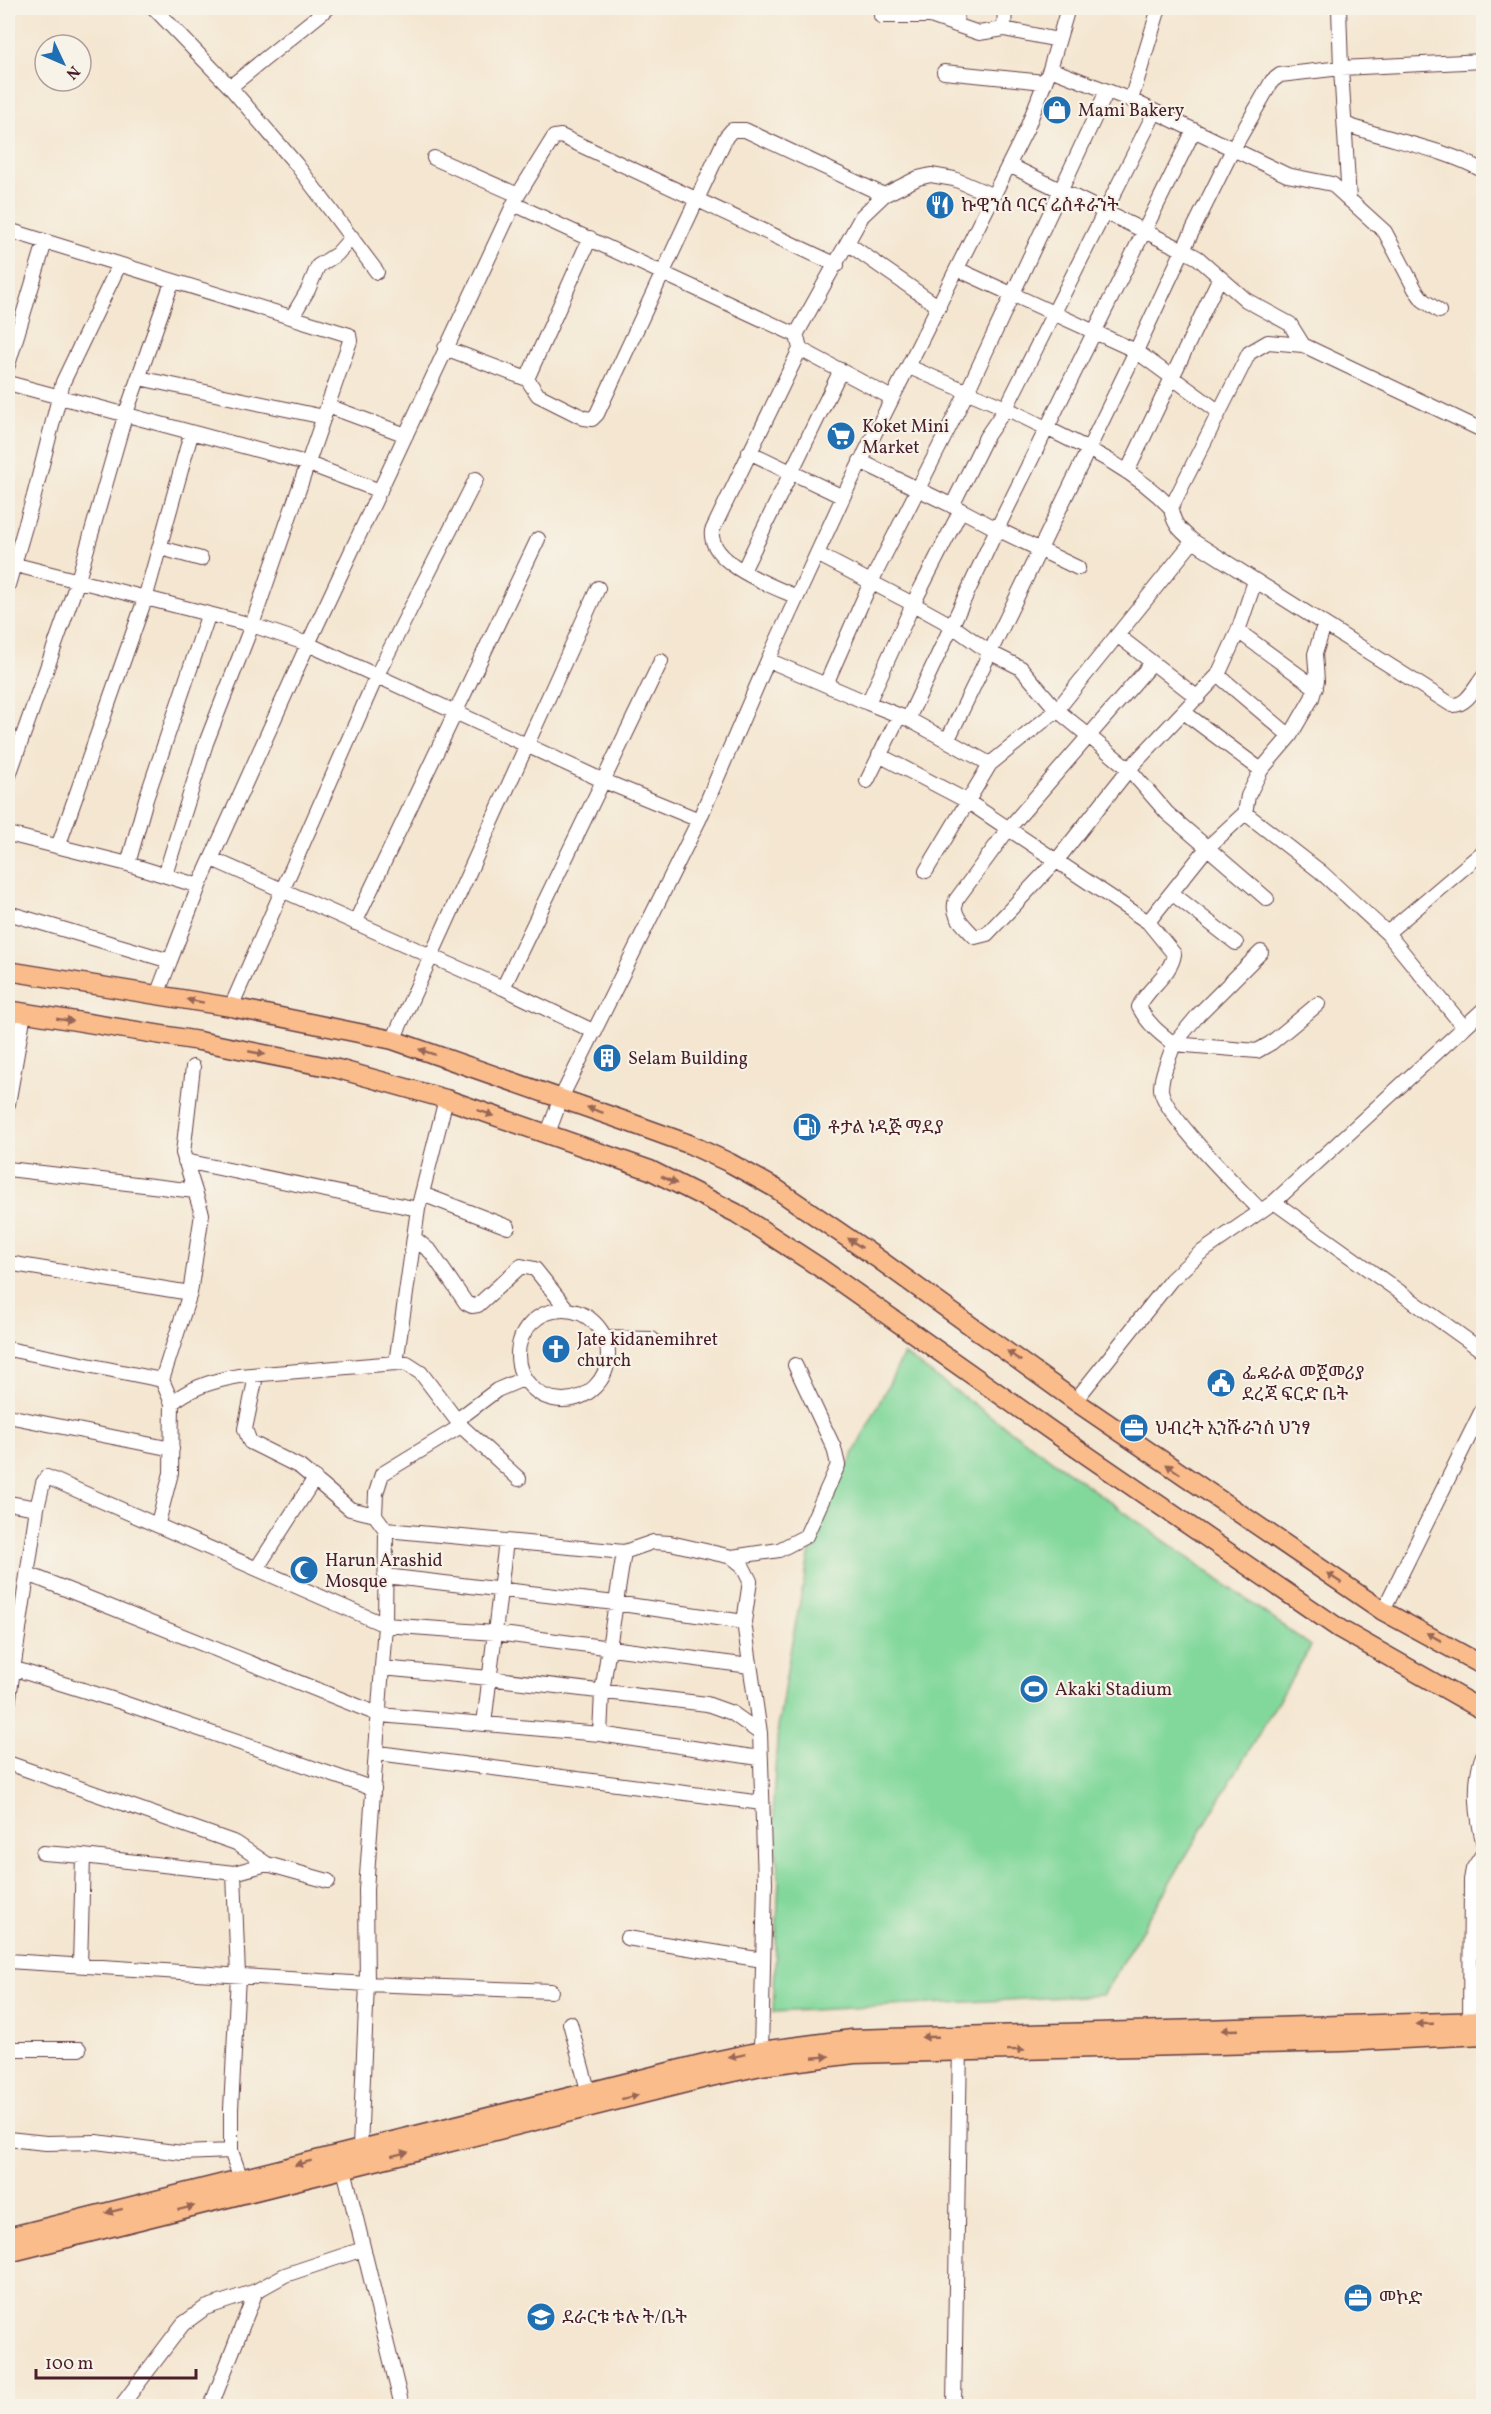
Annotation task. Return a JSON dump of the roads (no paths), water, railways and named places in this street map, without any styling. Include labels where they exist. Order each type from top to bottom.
[{"type":"main road","points":[[8,971],[231,1007],[393,1040],[689,1144],[775,1188],[877,1258],[1075,1401],[1383,1611],[1484,1666]]},
{"type":"main road","points":[[16,1012],[199,1041],[338,1069],[446,1099],[650,1170],[736,1213],[819,1267],[1053,1432],[1340,1629],[1484,1711]]},
{"type":"main road","points":[[8,2237],[241,2179],[341,2161],[761,2066],[960,2044],[1477,2021]]},
{"type":"main road","points":[[8,2253],[341,2161],[360,2148],[760,2051],[852,2039],[960,2044],[1342,2042],[1484,2035]]},
{"type":"street","points":[[154,8],[230,87],[296,164],[377,272]]},
{"type":"street","points":[[230,87],[328,8]]},
{"type":"street","points":[[956,25],[957,8]]},
{"type":"street","points":[[1004,29],[1005,8]]},
{"type":"street","points":[[548,1133],[561,1098],[699,820],[768,660],[860,461],[1009,165],[1047,75],[1068,8]]},
{"type":"street","points":[[1131,100],[1159,8]]},
{"type":"street","points":[[1338,8],[1349,200]]},
{"type":"street","points":[[880,16],[916,12],[979,33],[1004,29],[1058,40]]},
{"type":"street","points":[[948,739],[988,652],[1089,451],[1183,250],[1233,149],[1272,81],[1280,75],[1341,68],[1484,61]]},
{"type":"street","points":[[944,72],[1047,75],[1107,91],[1131,100],[1287,175],[1332,184],[1385,232],[1423,300],[1439,312]]},
{"type":"street","points":[[826,684],[871,582],[967,392],[1107,91]]},
{"type":"street","points":[[868,703],[986,437],[1006,408],[1155,112]]},
{"type":"street","points":[[1345,124],[1382,138],[1449,156],[1484,171]]},
{"type":"street","points":[[446,348],[527,379],[538,395],[584,418],[592,419],[597,414],[665,272],[726,137],[737,129],[884,195]]},
{"type":"street","points":[[867,781],[951,625],[1194,130]]},
{"type":"street","points":[[157,995],[199,886],[308,644],[516,200],[554,137],[561,136],[837,265]]},
{"type":"street","points":[[434,158],[590,238],[665,272],[798,342],[841,370],[891,398]]},
{"type":"street","points":[[1009,165],[1198,258],[1219,279],[1246,300],[1290,324],[1303,345]]},
{"type":"street","points":[[797,597],[743,571],[720,554],[711,540],[712,531],[798,342],[862,216],[884,195],[918,178],[931,175],[954,179],[994,196]]},
{"type":"street","points":[[8,230],[349,335],[350,341],[252,625],[206,743],[165,875]]},
{"type":"street","points":[[292,317],[308,290],[318,266],[337,254],[352,237]]},
{"type":"street","points":[[527,379],[590,238]]},
{"type":"street","points":[[8,365],[45,242]]},
{"type":"street","points":[[847,243],[939,307]]},
{"type":"street","points":[[8,585],[11,564],[63,382],[119,265]]},
{"type":"street","points":[[957,268],[1136,351],[1218,411]]},
{"type":"street","points":[[1127,472],[1219,279]]},
{"type":"street","points":[[8,778],[78,580],[125,416],[172,282]]},
{"type":"street","points":[[1171,508],[1249,353],[1268,342],[1282,341],[1303,345],[1484,431]]},
{"type":"street","points":[[909,367],[1006,408],[1127,472],[1155,491],[1171,508],[1173,520],[1178,529],[1193,541],[1452,705],[1465,702],[1484,676]]},
{"type":"street","points":[[743,571],[789,472],[841,370]]},
{"type":"street","points":[[138,378],[326,411],[406,435]]},
{"type":"street","points":[[8,383],[59,399],[306,463],[380,491]]},
{"type":"street","points":[[58,847],[145,598],[161,548],[191,434]]},
{"type":"street","points":[[749,452],[843,497]]},
{"type":"street","points":[[860,461],[1078,568]]},
{"type":"street","points":[[231,1007],[285,890],[377,675],[476,478]]},
{"type":"street","points":[[355,923],[538,539]]},
{"type":"street","points":[[926,871],[990,764],[1057,710],[1193,541]]},
{"type":"street","points":[[161,548],[201,559]]},
{"type":"street","points":[[817,554],[951,625],[988,652],[1021,668],[1057,710],[1129,769],[1167,813],[1267,899]]},
{"type":"street","points":[[11,564],[208,616],[252,625],[308,644],[604,781],[699,820]]},
{"type":"street","points":[[1152,663],[1009,828],[953,907],[955,914],[975,937],[987,934],[1057,860],[1129,769],[1185,713],[1218,675],[1238,631],[1255,581]]},
{"type":"street","points":[[393,1040],[529,746],[598,588]]},
{"type":"street","points":[[128,864],[146,799],[208,616]]},
{"type":"street","points":[[1148,922],[1173,894],[1207,848],[1245,813],[1248,796],[1261,770],[1290,736],[1316,688],[1315,654],[1324,626]]},
{"type":"street","points":[[1238,631],[1316,688]]},
{"type":"street","points":[[1117,634],[1198,698]]},
{"type":"street","points":[[768,660],[903,717],[948,739],[990,764]]},
{"type":"street","points":[[502,988],[661,661]]},
{"type":"street","points":[[1218,675],[1290,736]]},
{"type":"street","points":[[1185,713],[1261,770]]},
{"type":"street","points":[[879,755],[968,801],[1148,922],[1174,954],[1172,963],[1143,997],[1139,1007],[1152,1028],[1174,1044],[1257,1051],[1272,1043],[1318,1004]]},
{"type":"street","points":[[1245,813],[1321,872],[1387,933],[1463,1026]]},
{"type":"street","points":[[8,834],[128,864],[199,886]]},
{"type":"street","points":[[1387,933],[1484,850]]},
{"type":"street","points":[[212,859],[502,988],[595,1032]]},
{"type":"street","points":[[1173,894],[1236,943]]},
{"type":"street","points":[[8,913],[170,961]]},
{"type":"street","points":[[1261,952],[1198,1014],[1174,1044],[1163,1074],[1161,1090],[1163,1101],[1170,1111],[1261,1211]]},
{"type":"street","points":[[1075,1401],[1171,1280],[1199,1254],[1274,1202],[1484,1009]]},
{"type":"street","points":[[8,1104],[16,1012]]},
{"type":"street","points":[[158,1523],[171,1473],[172,1449],[172,1403],[162,1380],[190,1293],[202,1214],[185,1161],[182,1142],[193,1066]]},
{"type":"street","points":[[396,1363],[418,1209],[446,1099]]},
{"type":"street","points":[[185,1161],[418,1209]]},
{"type":"street","points":[[8,1169],[195,1191]]},
{"type":"street","points":[[422,1194],[508,1227]]},
{"type":"street","points":[[1274,1202],[1484,1352]]},
{"type":"street","points":[[414,1238],[427,1248],[466,1303],[472,1306],[478,1305],[521,1266],[528,1266],[535,1269],[567,1309]]},
{"type":"street","points":[[8,1263],[190,1293]]},
{"type":"street","points":[[567,1309],[584,1314],[597,1324],[606,1338],[608,1355],[605,1372],[596,1386],[583,1396],[567,1401],[550,1399],[535,1392],[524,1379],[518,1355],[524,1331],[535,1318],[550,1311],[567,1309]]},
{"type":"street","points":[[606,1338],[652,1339]]},
{"type":"street","points":[[8,1349],[162,1380]]},
{"type":"street","points":[[172,1403],[192,1390],[224,1379],[396,1363],[407,1364],[421,1373],[459,1423],[519,1479]]},
{"type":"street","points":[[386,1530],[624,1552],[654,1542],[670,1543],[732,1557],[779,1550],[806,1536],[838,1465],[834,1448],[795,1365]]},
{"type":"street","points":[[256,1376],[246,1436],[250,1442],[300,1467],[350,1509],[375,1515]]},
{"type":"street","points":[[360,2148],[367,1984],[366,1890],[378,1753],[385,1625],[386,1530],[375,1515],[376,1492],[382,1474],[459,1423],[497,1390],[524,1379]]},
{"type":"street","points":[[1383,1611],[1484,1406]]},
{"type":"street","points":[[8,1416],[172,1449]]},
{"type":"street","points":[[8,1704],[15,1669],[37,1508],[43,1483],[47,1477],[52,1477],[158,1523],[385,1625],[495,1633],[750,1666]]},
{"type":"street","points":[[257,1568],[315,1478]]},
{"type":"street","points":[[8,1503],[37,1508]]},
{"type":"street","points":[[484,1724],[506,1541]]},
{"type":"street","points":[[600,1734],[602,1692],[624,1552]]},
{"type":"street","points":[[732,1557],[742,1565],[750,1581],[744,1622],[760,1733],[759,1758],[765,1882],[760,2051]]},
{"type":"street","points":[[28,1574],[380,1715],[600,1734],[759,1758]]},
{"type":"street","points":[[385,1576],[615,1603],[744,1622]]},
{"type":"street","points":[[382,1668],[489,1678],[707,1704],[732,1713],[760,1733]]},
{"type":"street","points":[[15,1669],[118,1701],[374,1789]]},
{"type":"street","points":[[378,1753],[762,1803]]},
{"type":"street","points":[[1484,1753],[1480,1761],[1478,1788],[1484,1845]]},
{"type":"street","points":[[8,1762],[236,1843],[267,1864],[328,1881]]},
{"type":"street","points":[[1477,2021],[1471,1880],[1473,1869],[1484,1852]]},
{"type":"street","points":[[43,1853],[234,1873],[267,1864]]},
{"type":"street","points":[[80,1965],[83,1856]]},
{"type":"street","points":[[234,1873],[238,1976],[231,2151],[241,2179]]},
{"type":"street","points":[[627,1938],[763,1960]]},
{"type":"street","points":[[8,1961],[367,1984],[551,1991]]},
{"type":"street","points":[[570,2024],[589,2094]]},
{"type":"street","points":[[954,2406],[960,2044]]},
{"type":"street","points":[[8,2049],[79,2049]]},
{"type":"street","points":[[8,2139],[46,2143],[96,2142],[182,2153],[231,2151]]},
{"type":"street","points":[[341,2161],[402,2406]]},
{"type":"street","points":[[121,2406],[183,2324],[206,2308],[256,2290],[285,2275],[363,2249]]},
{"type":"street","points":[[210,2406],[256,2290]]},
{"type":"place","name":"Mami Bakery","points":[[1057,110]]},
{"type":"place","name":"ኩዊንስ ባርና ሬስቶራንት","points":[[940,205]]},
{"type":"place","name":"Koket Mini Market","points":[[841,436]]},
{"type":"place","name":"Selam Building","points":[[607,1058]]},
{"type":"place","name":"ቶታል ነዳጅ ማደያ","points":[[807,1127]]},
{"type":"place","name":"Jate kidanemihret church","points":[[556,1349]]},
{"type":"place","name":"ፌዴራል መጀመሪያ ደረጃ ፍርድ ቤት","points":[[1221,1383]]},
{"type":"place","name":"ህብረት ኢንሹራንስ ህንፃ","points":[[1134,1428]]},
{"type":"place","name":"Harun Arashid Mosque","points":[[304,1570]]},
{"type":"place","name":"Akaki Stadium","points":[[1034,1689]]},
{"type":"place","name":"መኮድ","points":[[1358,2298]]},
{"type":"place","name":"ደራርቱ ቱሉ ት/ቤት","points":[[541,2317]]}]
